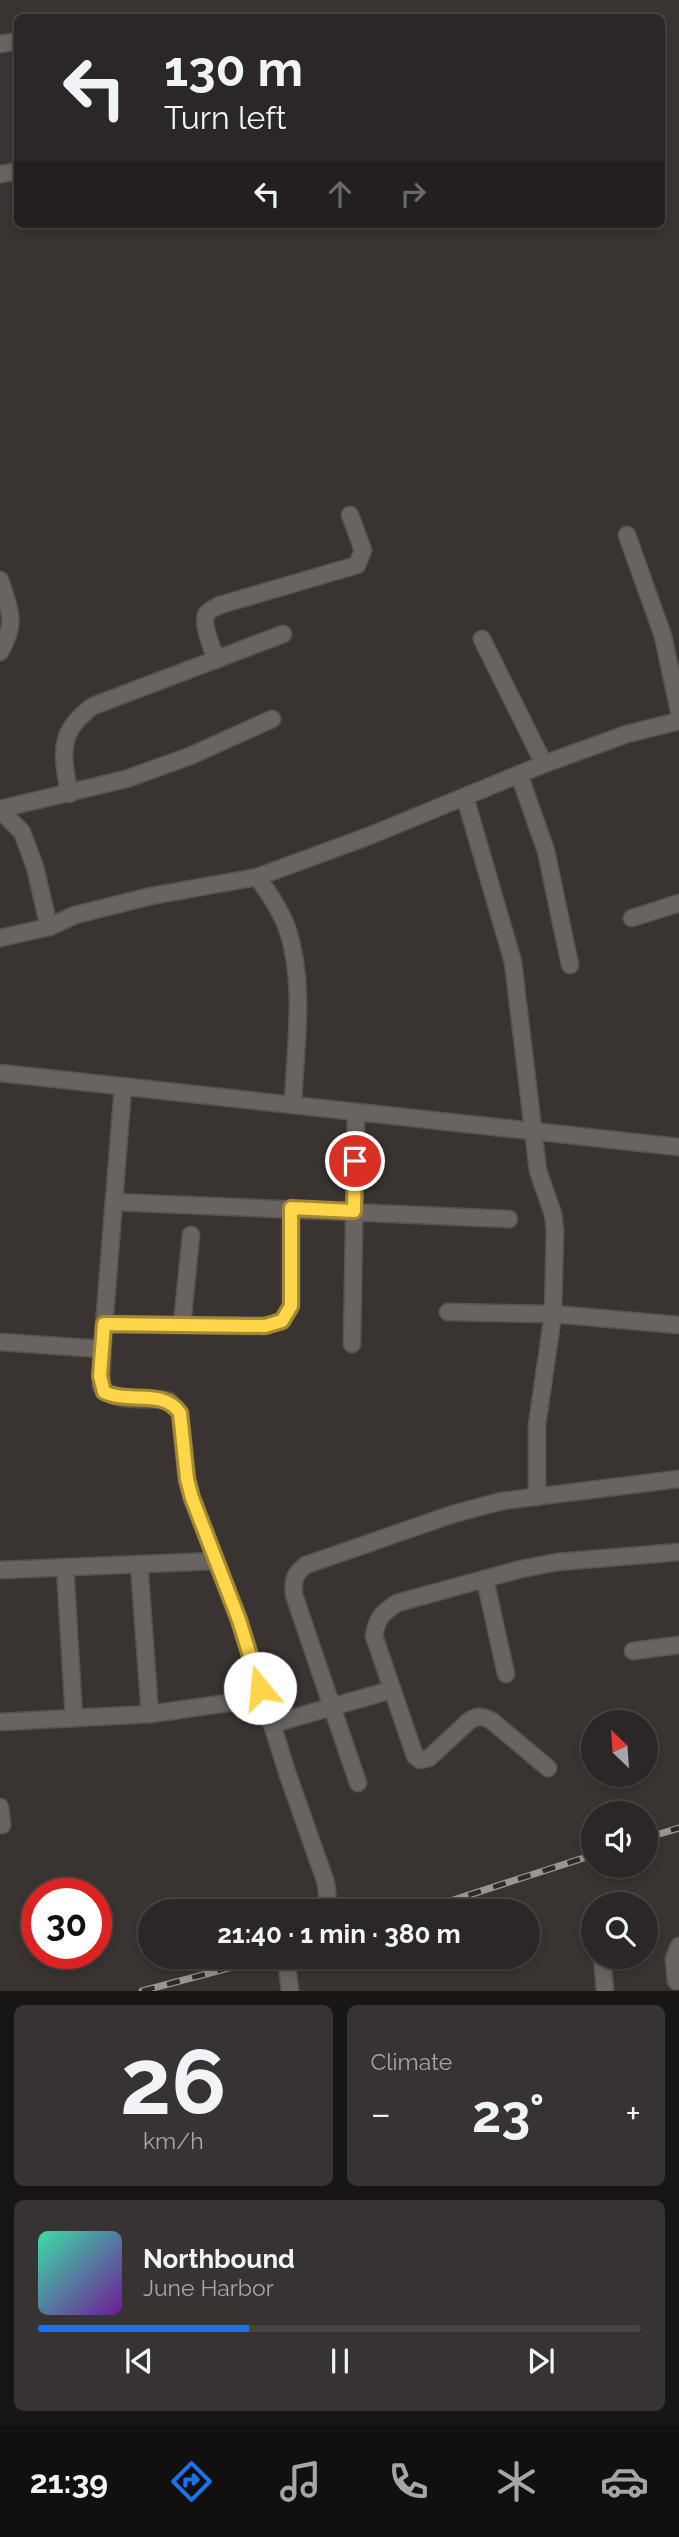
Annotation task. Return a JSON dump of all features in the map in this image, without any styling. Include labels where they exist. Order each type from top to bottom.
[{"type":"street","points":[[216,660],[205,622],[206,615],[211,610],[220,605],[357,565],[363,550],[350,515]]},
{"type":"street","points":[[627,535],[663,636],[679,711]]},
{"type":"street","points":[[0,580],[11,622],[10,635],[0,652]]},
{"type":"street","points":[[69,794],[63,741],[70,726],[80,715],[93,706],[283,634]]},
{"type":"street","points":[[482,639],[544,764]]},
{"type":"street","points":[[0,810],[127,779],[190,756],[272,719]]},
{"type":"street","points":[[0,938],[48,927],[75,915],[257,877],[369,836],[544,764],[627,734],[679,721]]},
{"type":"street","points":[[519,774],[546,850],[570,965]]},
{"type":"street","points":[[465,797],[513,962],[538,1171],[554,1222],[556,1244],[553,1314],[537,1425],[537,1497]]},
{"type":"street","points":[[0,810],[22,832],[35,867],[48,927]]},
{"type":"street","points":[[257,877],[274,900],[287,929],[296,974],[297,1016],[292,1105]]},
{"type":"street","points":[[632,918],[679,903]]},
{"type":"street","points":[[0,1073],[679,1147]]},
{"type":"street","points":[[123,1087],[100,1376],[104,1392],[113,1397],[162,1399],[175,1406],[180,1413],[187,1479],[215,1561],[239,1620],[326,1883],[328,1899]]},
{"type":"street","points":[[352,1345],[356,1112]]},
{"type":"street","points":[[114,1202],[509,1219]]},
{"type":"street","points":[[104,1324],[265,1326],[282,1321],[291,1306],[291,1208]]},
{"type":"street","points":[[182,1325],[191,1235]]},
{"type":"street","points":[[448,1312],[553,1314],[679,1325]]},
{"type":"street","points":[[0,1342],[102,1349]]},
{"type":"street","points":[[358,1783],[294,1595],[293,1581],[296,1572],[306,1565],[453,1514],[502,1502],[679,1479]]},
{"type":"street","points":[[548,1768],[484,1716],[469,1721],[429,1758],[420,1760],[415,1756],[374,1636],[376,1621],[382,1612],[397,1603],[557,1562],[679,1552]]},
{"type":"street","points":[[0,1570],[215,1561]]},
{"type":"street","points":[[139,1564],[150,1714]]},
{"type":"street","points":[[65,1567],[75,1718]]},
{"type":"street","points":[[485,1579],[506,1675]]},
{"type":"street","points":[[633,1651],[679,1645]]},
{"type":"street","points":[[272,1724],[391,1690]]},
{"type":"street","points":[[0,1722],[150,1714],[264,1698]]},
{"type":"street","points":[[0,1807],[2,1825]]},
{"type":"street","points":[[676,1981],[674,1959],[679,1946]]},
{"type":"street","points":[[287,1969],[290,1991]]},
{"type":"street","points":[[603,1969],[606,1991]]},
{"type":"railway","points":[[658,1834],[679,1828]]},
{"type":"railway","points":[[456,1899],[581,1859]]},
{"type":"railway","points":[[142,1991],[225,1969]]},
{"type":"route","points":[[260,1688],[239,1620],[192,1498],[187,1479],[180,1413],[169,1401],[162,1399],[113,1397],[104,1392],[100,1376],[104,1324],[265,1326],[282,1321],[291,1306],[291,1208],[354,1211],[355,1161]]}]
